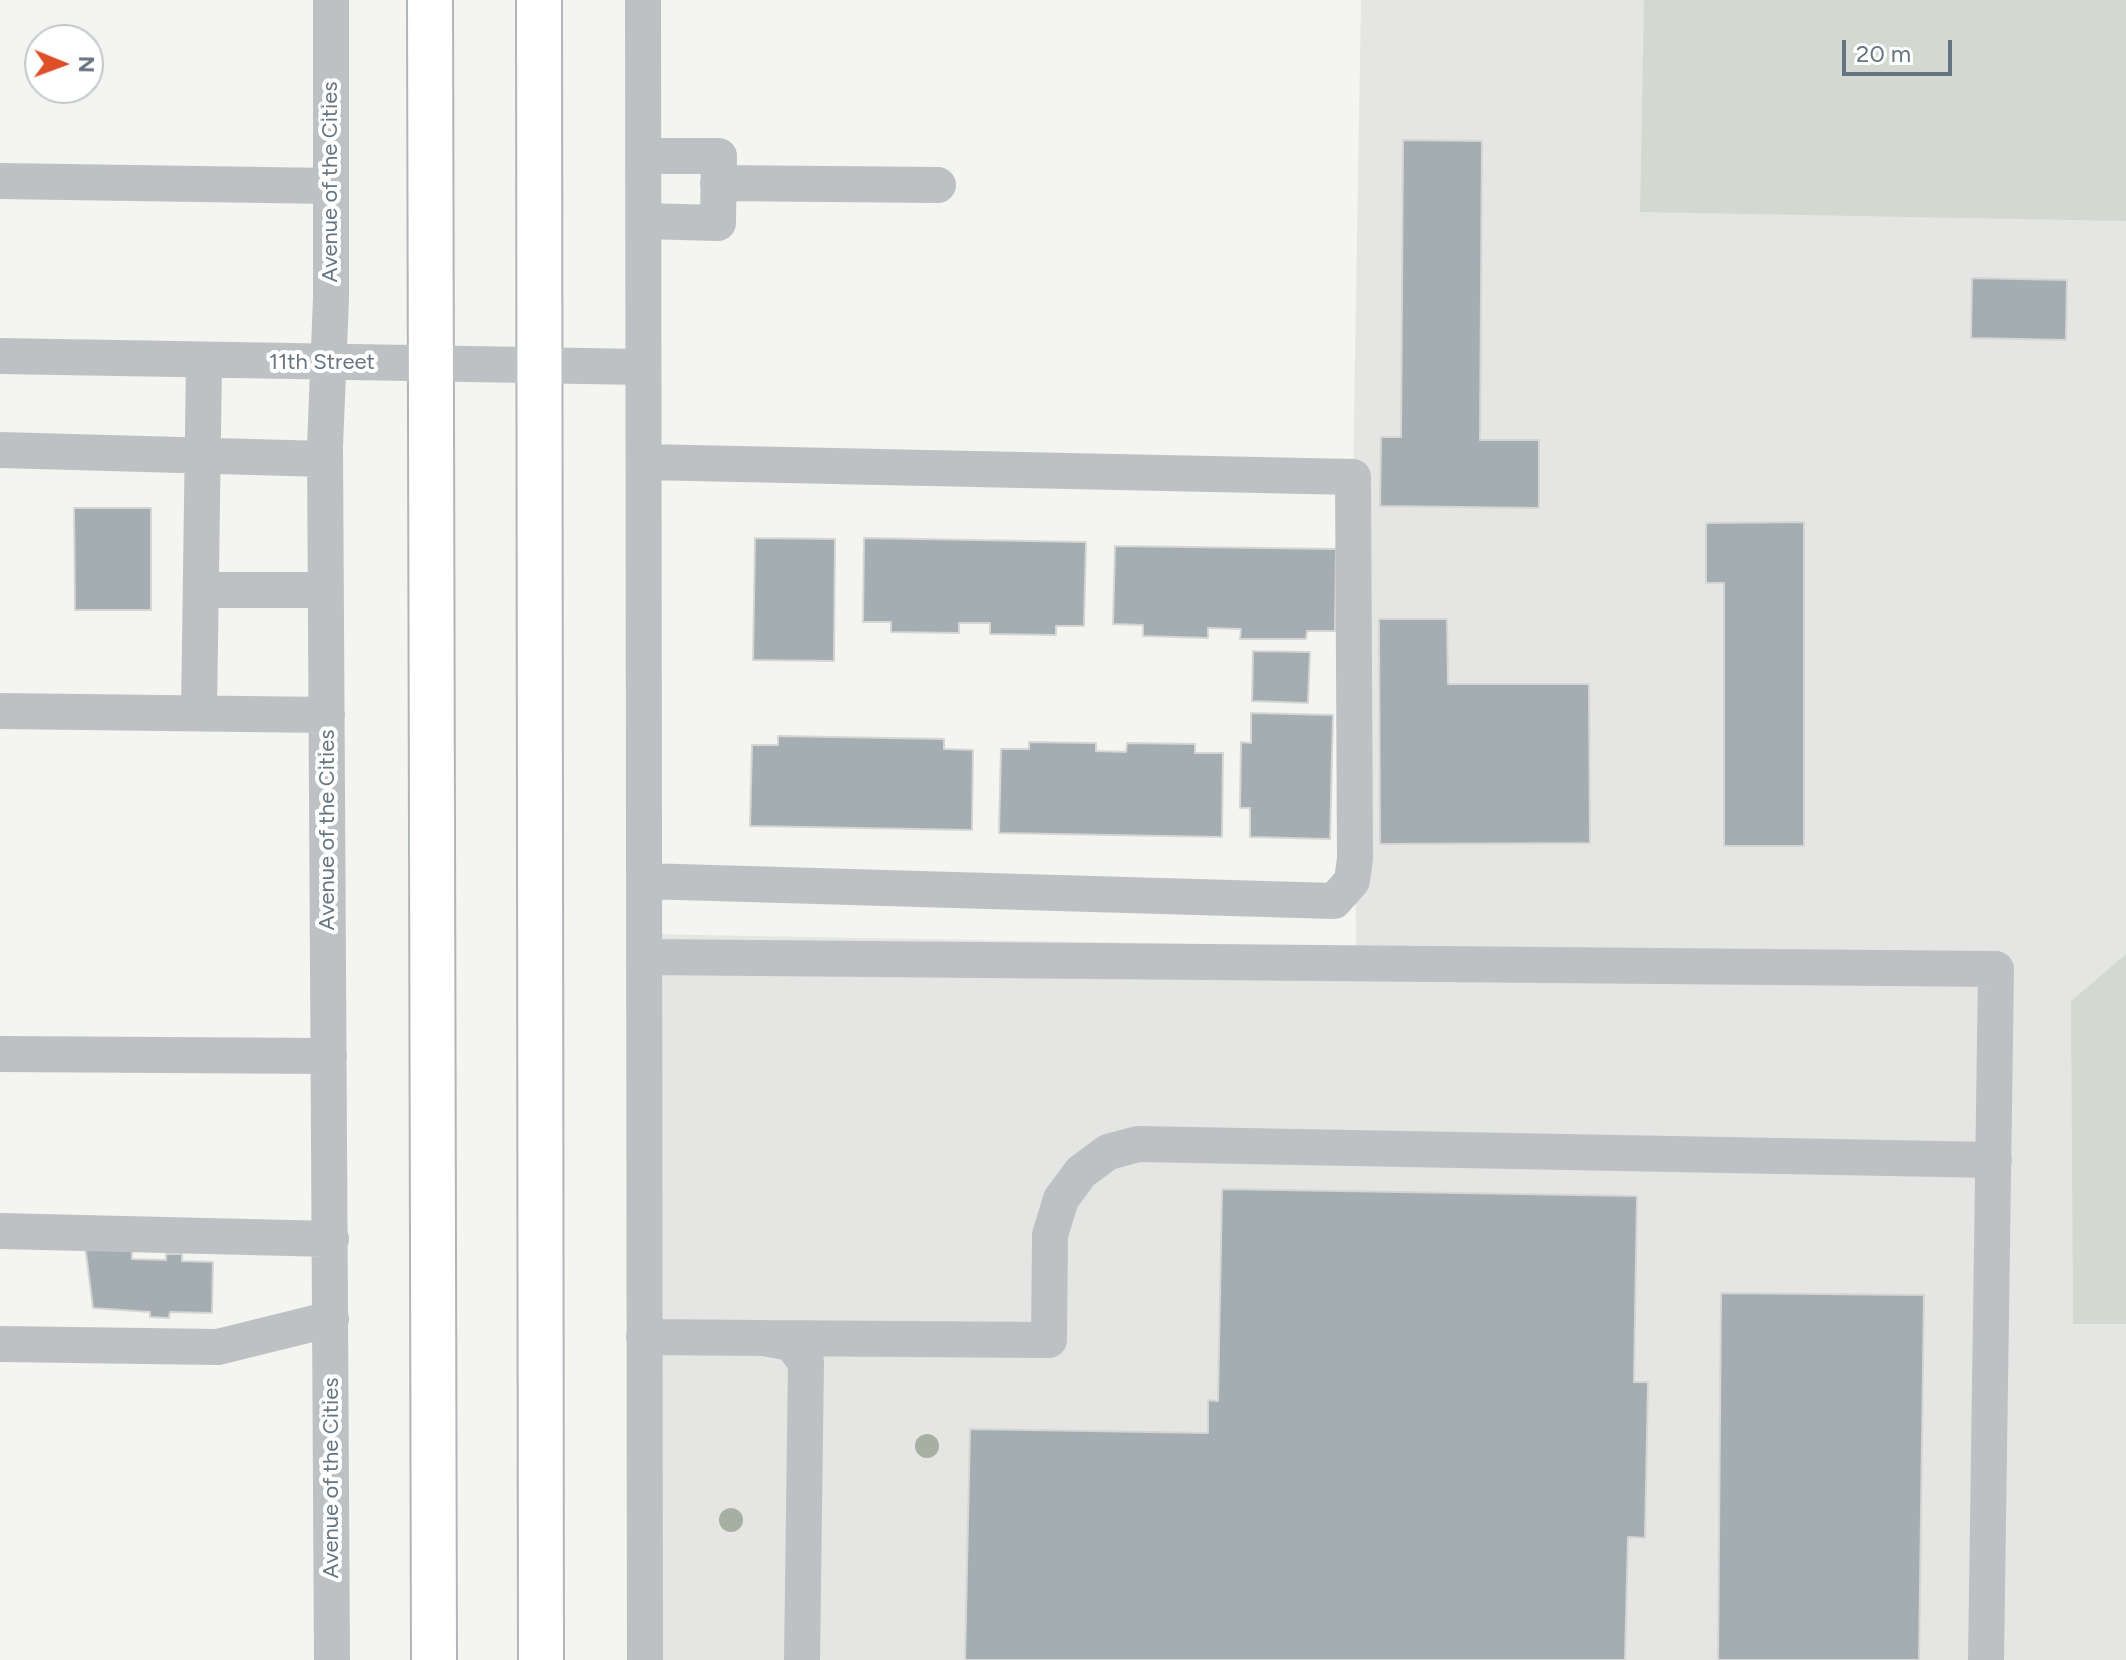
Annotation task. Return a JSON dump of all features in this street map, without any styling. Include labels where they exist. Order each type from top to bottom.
[{"type":"main road","points":[[430,0],[434,1660]]},
{"type":"main road","points":[[539,0],[541,1660]]},
{"type":"main road","points":[[540,1550],[553,1660]]},
{"type":"street","name":"Avenue of the Cities","points":[[331,0],[331,186],[325,459],[332,1660]]},
{"type":"street","points":[[643,0],[645,1660]]},
{"type":"street","points":[[644,221],[718,223],[719,156],[645,156]]},
{"type":"street","points":[[0,181],[331,186]]},
{"type":"street","points":[[718,183],[938,185]]},
{"type":"street","name":"11th Street","points":[[0,356],[204,362],[643,367]]},
{"type":"street","points":[[199,713],[204,362]]},
{"type":"street","points":[[0,450],[325,459]]},
{"type":"street","points":[[644,462],[1353,477],[1355,858],[1352,881],[1334,901],[644,881]]},
{"type":"street","points":[[201,590],[326,590]]},
{"type":"street","points":[[0,711],[327,715]]},
{"type":"street","points":[[644,957],[1996,969],[1986,1660]]},
{"type":"street","points":[[0,1054],[329,1056]]},
{"type":"street","points":[[644,1337],[1049,1340],[1050,1235],[1061,1199],[1081,1172],[1108,1152],[1138,1144],[1994,1160]]},
{"type":"street","points":[[0,1231],[331,1239]]},
{"type":"street","points":[[0,1344],[218,1347],[331,1319]]},
{"type":"street","points":[[0,1321],[169,1324],[234,1343]]},
{"type":"street","points":[[764,1338],[791,1343],[806,1362],[802,1660]]},
{"type":"shaded area","points":[[1361,0],[2126,0],[2126,1660],[645,1660],[644,934],[1356,947],[1353,477]]},
{"type":"shaded area","points":[[1644,0],[2126,0],[2126,221],[1640,212]]},
{"type":"shaded area","points":[[2126,954],[2126,1324],[2073,1324],[2071,1001]]},
{"type":"building","points":[[1403,140],[1482,141],[1480,440],[1539,440],[1539,508],[1380,506],[1381,437],[1401,437]]},
{"type":"building","points":[[1972,278],[2067,280],[2066,340],[1971,338]]},
{"type":"building","points":[[74,508],[151,508],[151,610],[75,610]]},
{"type":"building","points":[[1804,522],[1804,846],[1724,846],[1724,583],[1706,583],[1706,523]]},
{"type":"building","points":[[755,538],[835,539],[834,661],[753,660]]},
{"type":"building","points":[[864,538],[1086,542],[1084,626],[1056,626],[1056,635],[990,634],[990,623],[959,623],[959,633],[891,632],[891,622],[863,622]]},
{"type":"building","points":[[1115,546],[1336,549],[1335,631],[1307,631],[1306,639],[1240,639],[1241,629],[1208,628],[1208,638],[1143,636],[1143,625],[1113,624]]},
{"type":"building","points":[[1379,619],[1447,619],[1448,684],[1589,684],[1590,843],[1380,844]]},
{"type":"building","points":[[1253,651],[1310,652],[1308,703],[1252,701]]},
{"type":"building","points":[[1251,713],[1333,715],[1330,839],[1250,837],[1250,808],[1240,808],[1241,742],[1251,743]]},
{"type":"building","points":[[778,736],[944,739],[944,749],[973,750],[972,830],[750,826],[752,745],[778,745]]},
{"type":"building","points":[[1029,742],[1096,743],[1096,751],[1126,752],[1127,743],[1195,744],[1195,753],[1223,753],[1222,837],[999,833],[1001,749],[1029,749]]},
{"type":"building","points":[[1222,1189],[1637,1196],[1634,1382],[1648,1382],[1645,1538],[1628,1537],[1625,1660],[965,1660],[970,1429],[1208,1433],[1208,1400],[1218,1401]]},
{"type":"building","points":[[85,1245],[132,1245],[132,1259],[166,1260],[166,1254],[182,1254],[182,1261],[213,1262],[212,1313],[170,1312],[169,1318],[150,1317],[150,1312],[93,1308]]},
{"type":"building","points":[[1721,1293],[1924,1295],[1919,1660],[1718,1660]]}]
